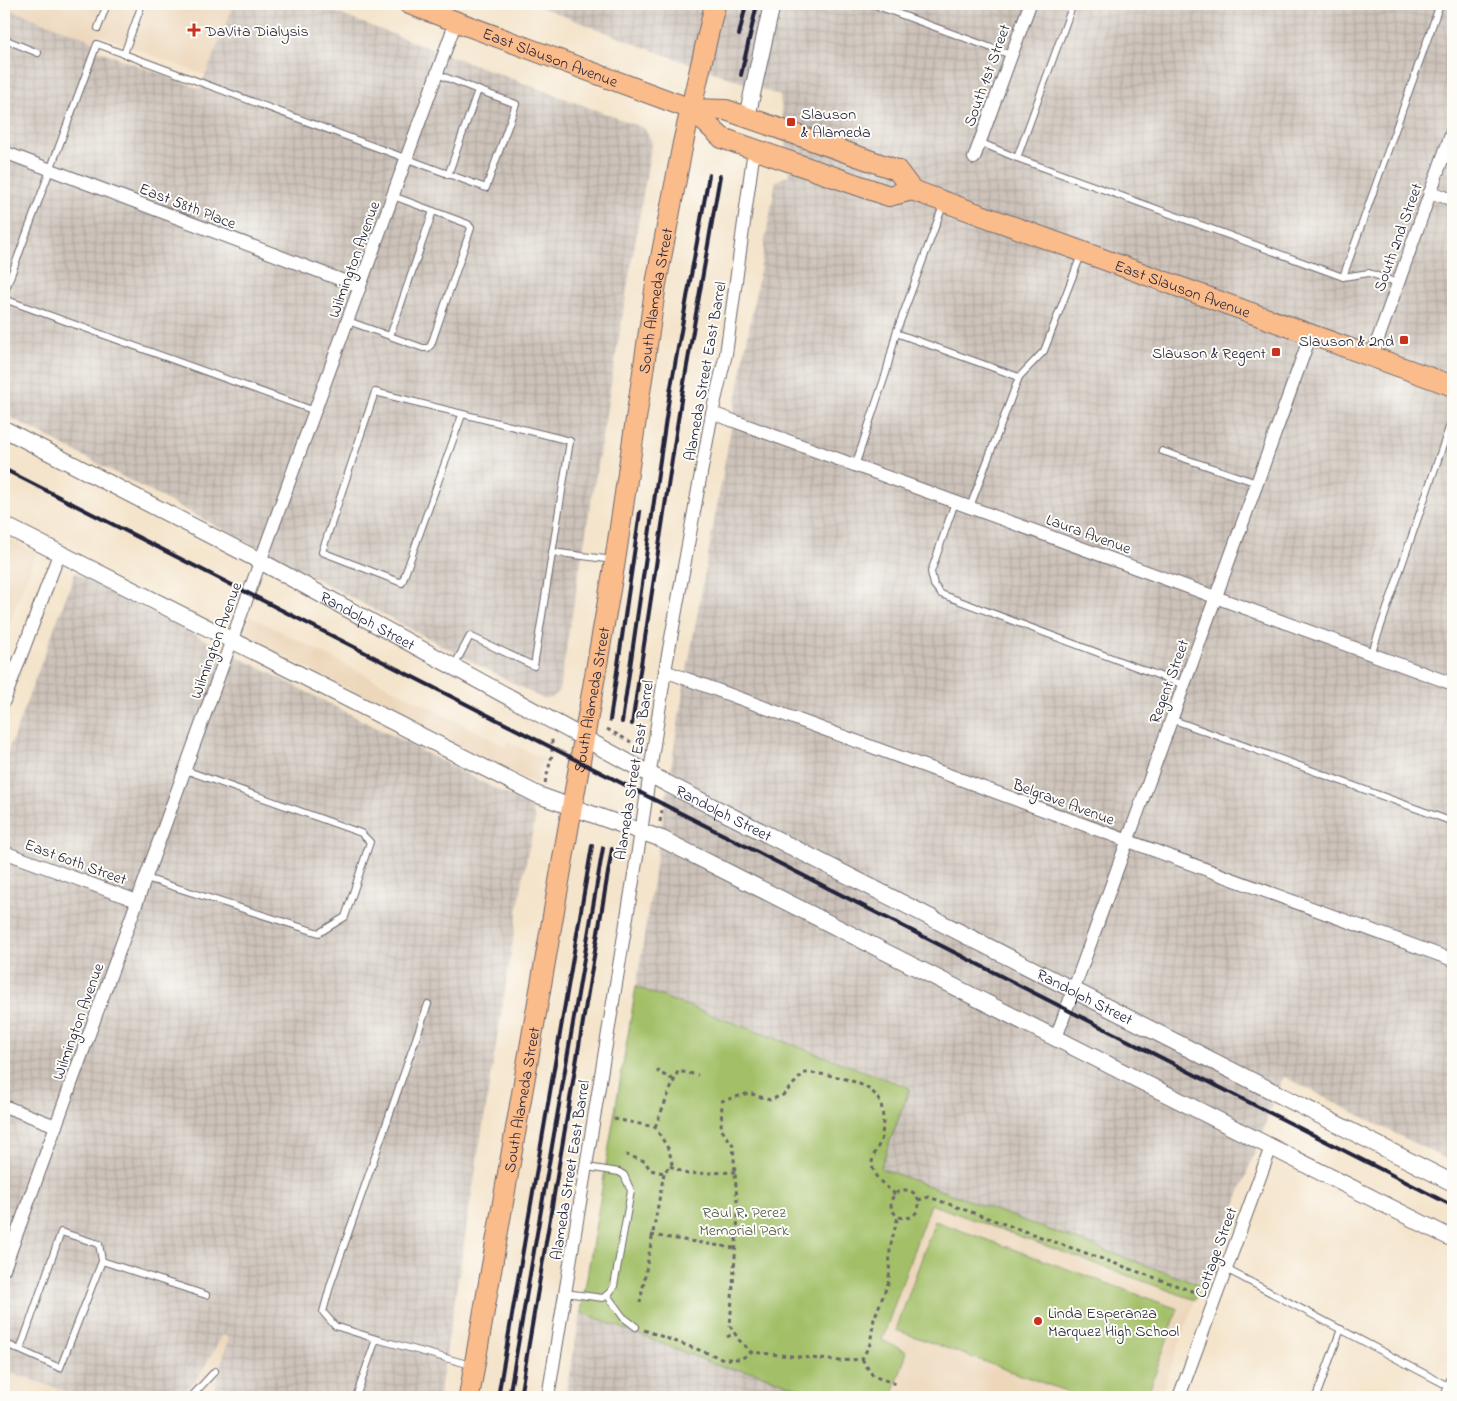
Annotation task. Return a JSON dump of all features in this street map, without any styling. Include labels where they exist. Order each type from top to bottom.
[{"type":"main road","name":"East Slauson Avenue","points":[[409,4],[692,109],[726,110],[898,170],[912,190],[1453,386]]},
{"type":"main road","name":"South Alameda Street","points":[[469,1397],[615,561],[656,284],[715,4]]},
{"type":"main road","name":"East Slauson Avenue","points":[[692,109],[722,138],[889,196],[912,190]]},
{"type":"street","points":[[747,117],[772,4]]},
{"type":"street","name":"South 1st Street","points":[[974,158],[1030,4]]},
{"type":"street","name":"Wilmington Avenue","points":[[4,1269],[456,21]]},
{"type":"street","name":"South 2nd Street","points":[[1372,356],[1453,129]]},
{"type":"street","name":"Alameda Street East Barrel","points":[[548,1397],[641,832],[665,671],[712,413],[726,354],[754,149]]},
{"type":"street","name":"East 58th Place","points":[[4,152],[360,287]]},
{"type":"street","points":[[1430,192],[1453,200]]},
{"type":"street","name":"Regent Street","points":[[1056,1038],[1311,334]]},
{"type":"street","name":"Laura Avenue","points":[[712,413],[1453,684]]},
{"type":"street","name":"Randolph Street","points":[[4,429],[260,561],[650,774],[1453,1183]]},
{"type":"street","points":[[4,525],[538,795],[662,839],[812,913],[1453,1239]]},
{"type":"street","points":[[4,701],[59,554]]},
{"type":"street","name":"Belgrave Avenue","points":[[665,671],[1453,960]]},
{"type":"street","name":"East 60th Street","points":[[4,852],[137,901]]},
{"type":"street","points":[[4,1106],[56,1126]]},
{"type":"street","name":"Cottage Street","points":[[1179,1397],[1271,1147]]},
{"type":"lane","points":[[98,28],[106,4]]},
{"type":"lane","points":[[124,54],[142,4]]},
{"type":"lane","points":[[872,4],[1011,55]]},
{"type":"lane","points":[[1017,158],[1073,4]]},
{"type":"lane","points":[[1343,277],[1440,4]]},
{"type":"lane","points":[[4,40],[38,53]]},
{"type":"lane","points":[[4,294],[96,44],[486,188],[516,104],[437,74]]},
{"type":"lane","points":[[448,175],[478,90]]},
{"type":"lane","points":[[979,142],[1017,158],[1343,277],[1369,273],[1398,283]]},
{"type":"lane","points":[[348,321],[423,348],[428,348],[431,345],[471,228],[468,224],[393,196]]},
{"type":"lane","points":[[856,466],[886,372],[896,333],[944,202]]},
{"type":"lane","points":[[390,336],[433,211]]},
{"type":"lane","points":[[970,507],[1018,377],[1044,351],[1082,252]]},
{"type":"lane","points":[[4,299],[315,411]]},
{"type":"lane","points":[[896,333],[1018,377]]},
{"type":"lane","points":[[454,667],[470,636],[534,666],[570,441],[375,392],[322,552],[402,583],[462,415]]},
{"type":"lane","points":[[1371,655],[1453,416]]},
{"type":"lane","points":[[1162,451],[1257,483]]},
{"type":"lane","points":[[955,502],[931,572],[934,585],[941,594],[1184,685]]},
{"type":"lane","points":[[552,552],[615,561]]},
{"type":"lane","points":[[1171,719],[1453,822]]},
{"type":"lane","points":[[146,878],[319,933],[345,917],[370,842],[361,832],[184,770]]},
{"type":"lane","points":[[428,1004],[331,1283],[323,1312],[336,1326],[475,1366]]},
{"type":"lane","points":[[566,1293],[603,1298],[614,1286],[631,1191],[624,1175],[618,1172],[587,1167]]},
{"type":"lane","points":[[4,1343],[60,1368],[102,1261],[99,1244],[61,1232],[20,1350]]},
{"type":"lane","points":[[102,1261],[206,1295]]},
{"type":"lane","points":[[1226,1269],[1451,1388]]},
{"type":"lane","points":[[607,1295],[623,1317],[636,1327]]},
{"type":"lane","points":[[1316,1397],[1341,1329]]},
{"type":"lane","points":[[356,1397],[376,1339]]},
{"type":"lane","points":[[191,1397],[215,1371]]},
{"type":"path","points":[[607,729],[631,742]]},
{"type":"path","points":[[545,786],[552,755],[552,734]]},
{"type":"path","points":[[659,825],[665,792]]},
{"type":"path","points":[[659,1069],[658,1072],[674,1080]]},
{"type":"path","points":[[655,1127],[678,1071],[698,1076]]},
{"type":"path","points":[[862,1359],[840,1361],[751,1352],[730,1326],[734,1248],[738,1215],[733,1145],[721,1129],[722,1101],[749,1094],[770,1100],[783,1095],[804,1073],[822,1073],[845,1078],[872,1091],[880,1101],[882,1138],[872,1158],[872,1167],[876,1176],[895,1194]]},
{"type":"path","points":[[614,1119],[655,1127],[669,1150],[672,1163],[664,1173],[640,1303]]},
{"type":"path","points":[[626,1155],[645,1161],[650,1170],[664,1173]]},
{"type":"path","points":[[670,1166],[687,1174],[735,1172]]},
{"type":"path","points":[[895,1194],[908,1190],[918,1200]]},
{"type":"path","points":[[895,1194],[891,1206],[898,1216],[907,1218],[915,1213],[918,1200]]},
{"type":"path","points":[[918,1200],[929,1197],[1215,1299]]},
{"type":"path","points":[[862,1359],[870,1344],[874,1318],[889,1281],[890,1248],[898,1216]]},
{"type":"path","points":[[652,1235],[734,1248]]},
{"type":"path","points":[[636,1327],[724,1360],[741,1360],[751,1352]]},
{"type":"path","points":[[727,1337],[734,1333]]},
{"type":"path","points":[[862,1359],[872,1376],[896,1384]]},
{"type":"shaded area","points":[[4,4],[234,4],[207,76],[97,34],[94,41],[4,7]]},
{"type":"shaded area","points":[[234,4],[312,4],[644,128],[652,142],[559,691],[552,698],[543,699],[4,414],[4,7],[94,41],[92,48],[200,89]]},
{"type":"shaded area","points":[[533,4],[1453,4],[1453,1163],[1283,1076],[1205,1286],[1200,1285],[880,1168],[910,1087],[636,987],[682,698],[776,181],[789,175],[780,96],[657,52]]},
{"type":"shaded area","points":[[4,537],[36,553],[4,638]]},
{"type":"shaded area","points":[[75,573],[531,807],[535,819],[524,872],[439,1397],[212,1397],[229,1337],[223,1335],[199,1376],[179,1397],[81,1397],[4,1370],[4,762]]},
{"type":"shaded area","points":[[250,616],[505,746],[508,741],[535,755],[544,757],[536,785],[243,635]]},
{"type":"shaded area","name":"Linda Esperanza Marquez High School","points":[[930,1204],[1195,1300],[1160,1397],[892,1397],[907,1352],[882,1341]]},
{"type":"shaded area","points":[[581,1312],[724,1368],[754,1372],[823,1397],[565,1397]]},
{"type":"shaded area","points":[[223,1335],[229,1337],[212,1397],[179,1397],[199,1376]]},
{"type":"shaded area","points":[[4,1370],[81,1397],[4,1397]]},
{"type":"green space","name":"Raul R. Perez Memorial Park","points":[[636,987],[910,1088],[880,1168],[1200,1285],[1195,1300],[930,1204],[882,1340],[907,1352],[892,1397],[823,1397],[754,1372],[724,1368],[581,1312]]},
{"type":"green space","name":"Linda Esperanza Marquez High School","points":[[935,1221],[1178,1309],[1147,1397],[1082,1397],[896,1330]]},
{"type":"railway","points":[[739,35],[746,4]]},
{"type":"railway","points":[[741,75],[757,4]]},
{"type":"railway","points":[[622,722],[669,398],[709,175]]},
{"type":"railway","points":[[632,724],[681,400],[720,176]]},
{"type":"railway","points":[[4,469],[1453,1206]]},
{"type":"railway","points":[[610,720],[640,512]]},
{"type":"railway","points":[[498,1397],[592,846]]},
{"type":"railway","points":[[509,1397],[603,848]]},
{"type":"railway","points":[[520,1397],[612,849]]},
{"type":"place","name":"DaVita Dialysis","points":[[194,30]]},
{"type":"place","name":"Slauson & Alameda","points":[[791,122]]},
{"type":"place","name":"Slauson & 2nd","points":[[1404,340]]},
{"type":"place","name":"Slauson & Regent","points":[[1276,352]]},
{"type":"place","name":"Linda Esperanza Marquez High School","points":[[1038,1321]]}]
